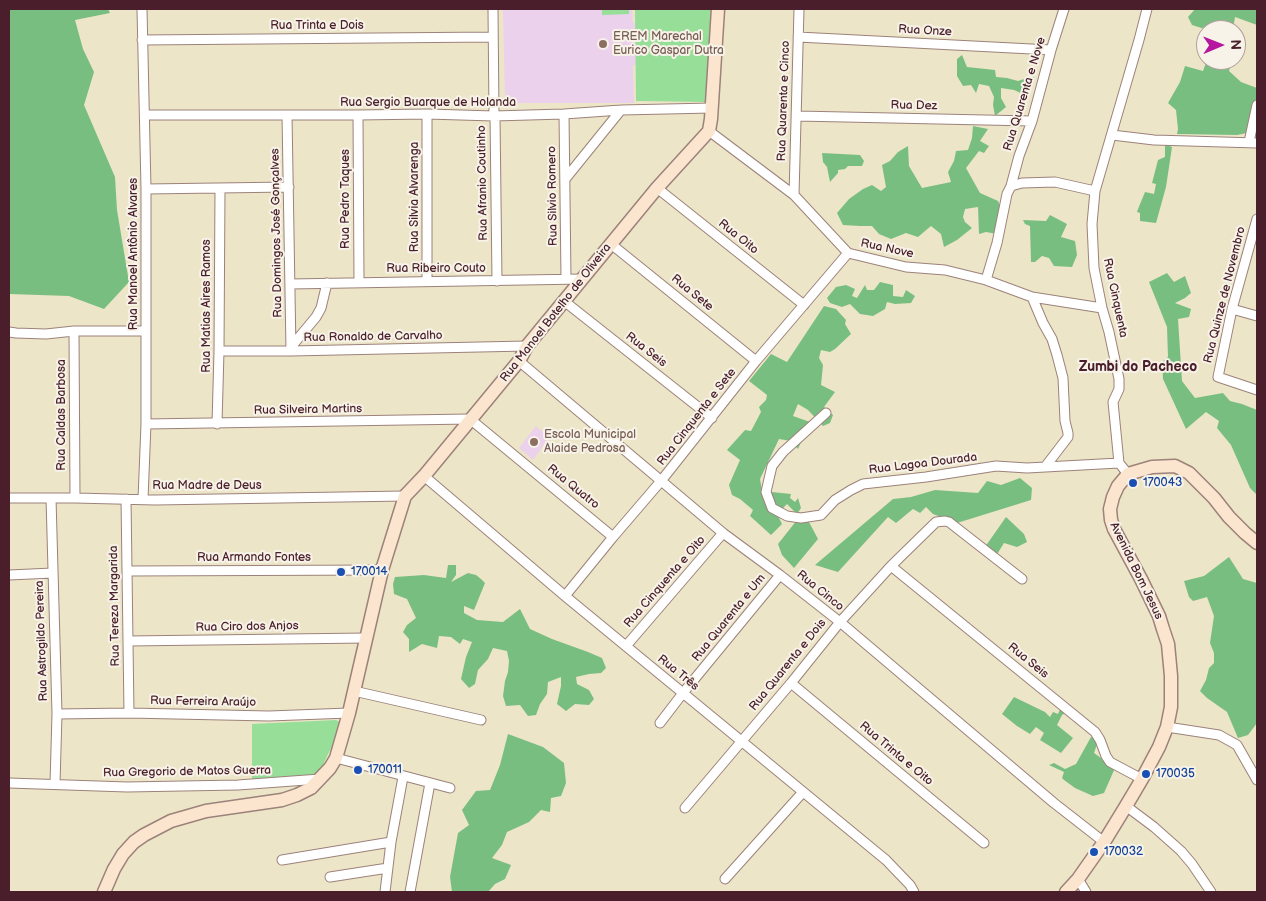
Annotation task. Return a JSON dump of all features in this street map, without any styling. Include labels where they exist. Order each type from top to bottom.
[{"type":"street","name":"Rua Manoel Antônio Alvares","points":[[142,9],[146,189],[146,424],[142,499]]},
{"type":"street","name":"Rua Afranio Coutinho","points":[[493,9],[497,281]]},
{"type":"street","points":[[709,131],[718,9]]},
{"type":"street","name":"Rua Quarenta e Cinco","points":[[794,195],[799,9]]},
{"type":"street","name":"Rua Quarenta e Nove","points":[[986,280],[997,243],[1007,194],[1032,121],[1064,9]]},
{"type":"street","name":"Rua Cinquenta","points":[[1128,474],[1120,463],[1113,402],[1119,389],[1119,379],[1094,268],[1092,224],[1095,191],[1147,9]]},
{"type":"street","name":"Rua Trinta e Dois","points":[[142,40],[493,37]]},
{"type":"street","name":"Rua Onze","points":[[798,37],[1051,50]]},
{"type":"street","points":[[1112,135],[1154,140],[1253,143],[1257,105]]},
{"type":"street","name":"Rua Sergio Buarque de Holanda","points":[[145,115],[427,114],[494,116],[712,108]]},
{"type":"street","points":[[566,178],[621,110]]},
{"type":"street","name":"Rua Silvia Alvarenga","points":[[427,114],[427,281]]},
{"type":"street","name":"Rua Silvio Romero","points":[[564,114],[566,279]]},
{"type":"street","name":"Rua Domingos José Gonçalves","points":[[288,115],[291,349]]},
{"type":"street","name":"Rua Pedro Taques","points":[[358,115],[359,282]]},
{"type":"street","name":"Rua Dez","points":[[797,116],[1032,121]]},
{"type":"street","name":"Rua Manoel Botelho de Oliveira","points":[[405,496],[424,476],[519,361],[527,346],[657,188],[709,131]]},
{"type":"street","name":"Rua Nove","points":[[709,131],[794,195],[848,254],[906,267],[945,270],[986,280],[1032,297],[1102,308]]},
{"type":"street","points":[[1011,186],[1022,182],[1054,182],[1095,191]]},
{"type":"street","points":[[146,189],[289,187]]},
{"type":"street","name":"Rua Oito","points":[[657,188],[804,305]]},
{"type":"street","name":"Rua Matias Aires Ramos","points":[[217,424],[220,351],[220,189]]},
{"type":"street","name":"Rua Quinze de Novembro","points":[[1257,219],[1232,309],[1218,377],[1257,390]]},
{"type":"street","name":"Rua Sete","points":[[611,244],[756,362]]},
{"type":"street","name":"Rua Cinquenta e Sete","points":[[566,596],[756,362],[848,254]]},
{"type":"street","name":"Rua Ribeiro Couto","points":[[290,284],[582,280]]},
{"type":"street","points":[[291,349],[321,308],[327,283]]},
{"type":"street","points":[[1032,297],[1052,339],[1057,355],[1062,378],[1068,433],[1068,437],[1045,467]]},
{"type":"street","name":"Rua Seis","points":[[564,301],[712,418]]},
{"type":"street","points":[[1232,309],[1257,316]]},
{"type":"street","points":[[9,332],[46,334],[74,331],[146,330]]},
{"type":"street","name":"Rua Caldas Barbosa","points":[[74,331],[75,498]]},
{"type":"street","name":"Rua Ronaldo de Carvalho","points":[[220,351],[527,346]]},
{"type":"street","name":"Rua Cinco","points":[[519,361],[723,533],[840,622],[1054,803],[1104,842]]},
{"type":"street","name":"Rua Lagoa Dourada","points":[[826,413],[782,452],[772,466],[766,492],[772,508],[787,516],[801,518],[821,515],[835,500],[863,484],[926,478],[996,466],[1027,468],[1120,463]]},
{"type":"street","name":"Rua Silveira Martins","points":[[146,424],[470,419]]},
{"type":"street","name":"Rua Quatro","points":[[470,419],[613,537]]},
{"type":"street","points":[[1128,474],[1152,467],[1175,466],[1189,474],[1214,498],[1229,517],[1257,543]]},
{"type":"street","name":"Avenida Bom Jesus","points":[[1066,892],[1078,879],[1104,842],[1142,779],[1159,747],[1167,727],[1171,707],[1171,676],[1166,637],[1159,616],[1111,520],[1110,509],[1113,497],[1118,486],[1128,474]]},
{"type":"street","name":"Rua Três","points":[[424,476],[626,646],[886,860],[910,884],[914,892]]},
{"type":"street","points":[[104,892],[114,869],[124,854],[134,842],[144,835],[179,818],[206,811],[282,800],[297,795],[311,788],[330,768],[336,758],[349,714],[382,570],[405,496]]},
{"type":"street","name":"Rua Madre de Deus","points":[[9,498],[142,499],[405,496]]},
{"type":"street","name":"Rua Astrogildo Pereira","points":[[51,498],[57,714],[55,784]]},
{"type":"street","name":"Rua Tereza Margarida","points":[[126,499],[129,713]]},
{"type":"street","name":"Rua Quarenta e Dois","points":[[685,808],[840,622],[891,566],[936,522],[950,522],[1022,579]]},
{"type":"street","name":"Rua Cinquenta e Oito","points":[[626,646],[723,533]]},
{"type":"street","name":"Rua Seis","points":[[891,566],[1095,732],[1110,762],[1142,779]]},
{"type":"street","name":"Rua Armando Fontes","points":[[127,571],[382,570]]},
{"type":"street","points":[[9,575],[53,573]]},
{"type":"street","name":"Rua Quarenta e Um","points":[[660,723],[780,575]]},
{"type":"street","name":"Rua Ciro dos Anjos","points":[[128,641],[366,638]]},
{"type":"street","name":"Rua Trinta e Oito","points":[[791,683],[984,843]]},
{"type":"street","points":[[354,692],[481,720]]},
{"type":"street","name":"Rua Ferreira Araújo","points":[[57,714],[129,713],[269,716],[349,714]]},
{"type":"street","points":[[1167,727],[1219,735],[1237,745],[1257,780]]},
{"type":"street","points":[[336,758],[450,788]]},
{"type":"street","points":[[385,892],[391,842],[403,777]]},
{"type":"street","name":"Rua Gregorio de Matos Guerra","points":[[9,783],[136,787],[238,785],[321,779]]},
{"type":"street","points":[[410,892],[430,783]]},
{"type":"street","points":[[725,879],[802,792]]},
{"type":"street","points":[[1126,806],[1181,851],[1211,892]]},
{"type":"street","points":[[282,860],[391,842]]},
{"type":"street","points":[[330,877],[388,868]]},
{"type":"street","points":[[1078,879],[1086,892]]},
{"type":"shaded area","name":"EREM Marechal Eurico Gaspar Dutra","points":[[503,9],[632,9],[633,23],[703,23],[701,64],[633,65],[634,103],[505,103]]},
{"type":"shaded area","name":"Escola Municipal Alaide Pedrosa","points":[[536,426],[549,437],[533,460],[519,448]]},
{"type":"green space","points":[[9,9],[108,9],[110,13],[75,20],[83,49],[94,72],[84,105],[115,177],[117,210],[129,282],[104,309],[69,296],[9,294]]},
{"type":"green space","points":[[602,9],[629,9],[629,14],[602,15]]},
{"type":"green space","points":[[635,9],[711,9],[714,40],[707,102],[636,101]]},
{"type":"green space","points":[[1195,9],[1257,9],[1257,25],[1235,17],[1235,20],[1196,20],[1196,26],[1192,25],[1188,17]]},
{"type":"green space","points":[[962,55],[967,67],[995,70],[996,77],[1018,81],[1034,77],[1027,96],[1014,90],[1001,88],[1001,98],[1006,107],[995,116],[994,97],[989,86],[979,84],[976,93],[971,85],[963,86],[957,76],[957,59]]},
{"type":"green space","points":[[1185,66],[1203,71],[1229,70],[1241,82],[1257,88],[1257,131],[1237,135],[1177,134],[1176,110],[1168,103],[1180,82]]},
{"type":"green space","points":[[973,126],[988,129],[980,141],[989,146],[984,153],[979,151],[966,168],[980,193],[998,201],[1006,221],[997,234],[986,232],[979,234],[978,207],[965,209],[963,217],[965,222],[972,228],[957,240],[944,247],[941,234],[931,226],[918,237],[906,233],[891,239],[879,234],[872,226],[843,225],[837,213],[849,199],[863,189],[872,185],[881,191],[886,187],[882,165],[908,146],[909,166],[922,188],[951,182],[948,172],[954,161],[956,151],[968,150]]},
{"type":"green space","points":[[1165,144],[1172,147],[1166,187],[1156,223],[1140,221],[1140,213],[1137,212],[1145,192],[1154,194],[1156,184],[1152,183],[1158,160],[1165,157]]},
{"type":"green space","points":[[822,153],[860,155],[864,161],[862,166],[848,166],[845,169],[838,170],[838,173],[830,182]]},
{"type":"green space","points":[[1050,215],[1067,224],[1061,237],[1075,241],[1077,255],[1072,267],[1054,266],[1049,258],[1042,256],[1035,262],[1031,262],[1030,226],[1025,224],[1023,220],[1046,221]]},
{"type":"green space","points":[[1167,273],[1174,282],[1185,276],[1191,293],[1175,303],[1191,309],[1189,317],[1178,319],[1182,381],[1195,398],[1223,393],[1230,401],[1257,410],[1257,495],[1250,488],[1231,445],[1217,428],[1219,421],[1206,412],[1186,429],[1163,379],[1162,362],[1168,357],[1167,327],[1149,282]]},
{"type":"green space","points":[[880,282],[893,285],[893,296],[903,297],[906,290],[915,296],[911,303],[895,304],[887,302],[885,309],[873,316],[860,314],[850,304],[842,307],[830,303],[827,298],[836,287],[846,285],[855,289],[852,296],[857,298],[865,285],[867,290],[874,290]]},
{"type":"green space","points":[[824,306],[836,309],[846,320],[845,324],[851,334],[830,352],[821,350],[819,358],[823,365],[821,385],[835,392],[824,407],[833,415],[830,423],[823,426],[808,410],[798,404],[793,416],[810,422],[798,449],[791,441],[779,439],[760,479],[762,491],[791,494],[790,498],[795,502],[798,498],[801,508],[797,514],[787,504],[777,514],[782,524],[771,535],[750,516],[753,510],[732,495],[729,485],[740,460],[727,450],[745,430],[751,431],[761,412],[759,407],[766,400],[767,395],[749,381],[771,354],[787,362]]},
{"type":"green space","points":[[1020,478],[1032,488],[1031,500],[957,523],[951,519],[933,514],[926,507],[920,513],[913,509],[896,523],[888,517],[838,572],[815,565],[893,499],[911,497],[935,490],[978,493],[987,481],[1001,485]]},
{"type":"green space","points":[[1006,517],[1024,534],[1027,542],[1017,547],[1004,543],[996,556],[985,547]]},
{"type":"green space","points":[[797,520],[809,522],[818,539],[794,568],[782,555],[778,544]]},
{"type":"green space","points":[[1229,557],[1243,579],[1257,583],[1257,723],[1248,735],[1238,738],[1227,712],[1200,691],[1206,680],[1209,668],[1214,663],[1214,653],[1210,643],[1214,616],[1207,597],[1193,601],[1189,597],[1184,581],[1204,576]]},
{"type":"green space","points":[[448,565],[456,565],[456,575],[451,582],[468,573],[476,575],[485,583],[474,610],[464,606],[464,613],[477,620],[503,622],[520,609],[530,629],[602,658],[606,668],[601,673],[576,677],[577,684],[589,690],[594,699],[589,705],[575,704],[566,711],[557,704],[561,677],[548,682],[547,694],[540,704],[536,715],[528,716],[520,705],[506,706],[503,696],[509,661],[507,651],[493,648],[488,659],[478,670],[475,684],[469,688],[461,679],[472,642],[463,639],[460,644],[451,637],[439,636],[437,648],[422,644],[409,652],[409,639],[403,632],[407,625],[416,618],[407,599],[394,594],[393,584],[395,577],[424,575],[446,578]]},
{"type":"green space","points":[[1014,697],[1045,712],[1050,717],[1053,712],[1058,714],[1061,707],[1067,712],[1062,715],[1057,725],[1073,738],[1061,753],[1040,740],[1044,733],[1036,727],[1030,734],[1002,714]]},
{"type":"green space","points":[[336,720],[341,723],[322,768],[321,775],[252,782],[252,724]]},
{"type":"green space","points":[[508,734],[543,747],[564,763],[566,783],[561,796],[551,798],[550,812],[541,810],[529,822],[507,832],[502,845],[492,858],[511,865],[505,879],[495,884],[488,892],[452,892],[450,877],[458,833],[469,825],[462,810],[476,791],[490,790],[500,765]]},
{"type":"green space","points":[[1091,737],[1098,741],[1094,753],[1115,768],[1104,793],[1093,796],[1075,788],[1062,778],[1064,772],[1049,765],[1054,763],[1065,769],[1076,764]]},
{"type":"place","name":"EREM Marechal Eurico Gaspar Dutra","points":[[603,44]]},
{"type":"place","name":"Escola Municipal Alaide Pedrosa","points":[[534,442]]},
{"type":"place","name":"170043","points":[[1133,483]]},
{"type":"place","name":"170014","points":[[341,572]]},
{"type":"place","name":"170011","points":[[358,770]]},
{"type":"place","name":"170035","points":[[1146,774]]},
{"type":"place","name":"170032","points":[[1094,852]]},
{"type":"district","name":"Zumbi do Pacheco","points":[[1138,367]]}]
